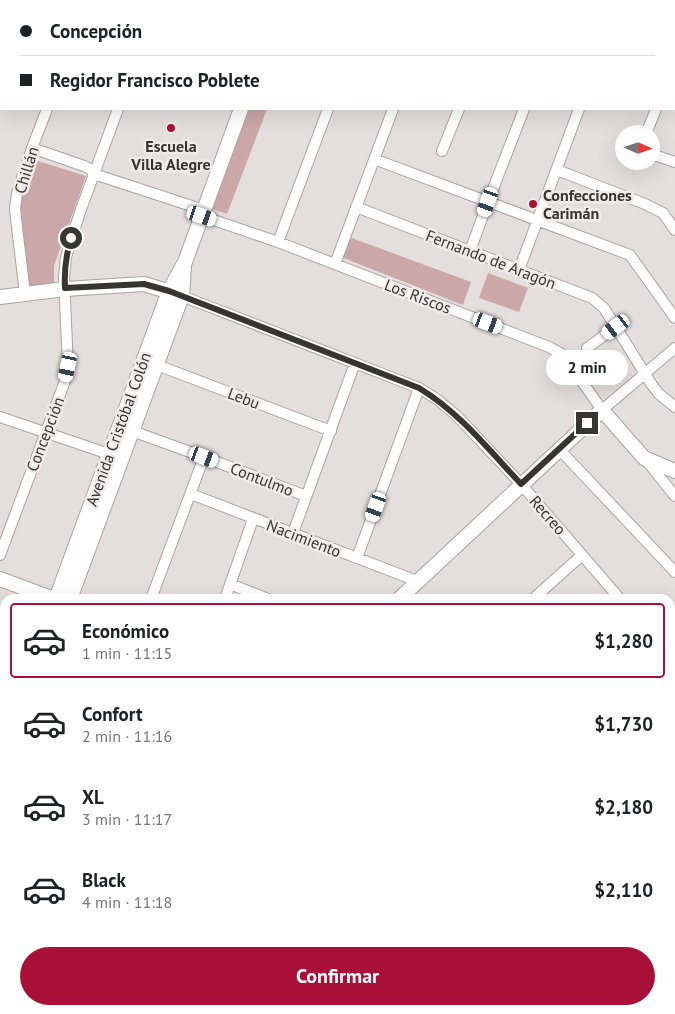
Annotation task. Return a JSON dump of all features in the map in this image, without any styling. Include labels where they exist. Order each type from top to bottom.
[{"type":"street","name":"Chillán","points":[[25,294],[16,227],[17,193],[47,110]]},
{"type":"street","name":"Concepción","points":[[0,555],[65,381],[68,367],[64,267],[68,248],[118,110]]},
{"type":"street","name":"Avenida Cristóbal Colón","points":[[57,594],[169,291],[185,262],[241,110]]},
{"type":"street","points":[[278,242],[328,110]]},
{"type":"street","points":[[335,264],[393,110]]},
{"type":"street","points":[[442,151],[459,110]]},
{"type":"street","points":[[470,251],[524,110]]},
{"type":"street","points":[[519,270],[579,110]]},
{"type":"street","points":[[650,125],[656,110]]},
{"type":"street","name":"Los Riscos","points":[[32,148],[84,166],[94,174],[203,213],[550,347],[560,353],[569,363],[602,410],[644,458],[675,470]]},
{"type":"street","points":[[660,157],[675,162]]},
{"type":"street","points":[[374,159],[630,255],[675,318]]},
{"type":"street","points":[[557,170],[645,204],[663,214],[675,230]]},
{"type":"street","name":"Fernando de Aragón","points":[[356,207],[592,298],[604,308],[659,394],[675,407]]},
{"type":"street","name":"Avenida Cristóbal Colón","points":[[72,594],[182,296],[185,262]]},
{"type":"street","name":"Recreo","points":[[0,298],[65,288],[144,284],[169,291],[419,388],[438,400],[456,415],[521,484],[616,594]]},
{"type":"street","points":[[587,348],[616,327]]},
{"type":"street","points":[[404,594],[559,449],[645,372],[675,348]]},
{"type":"street","points":[[293,533],[355,363]]},
{"type":"street","name":"Lebu","points":[[157,365],[331,431]]},
{"type":"street","points":[[357,558],[419,388]]},
{"type":"street","points":[[0,417],[109,454]]},
{"type":"street","name":"Contulmo","points":[[132,431],[306,496]]},
{"type":"street","points":[[559,449],[675,572]]},
{"type":"street","points":[[152,594],[204,457]]},
{"type":"street","points":[[644,458],[675,496]]},
{"type":"street","name":"Nacimiento","points":[[191,494],[417,581]]},
{"type":"street","points":[[227,594],[252,519]]},
{"type":"street","points":[[539,594],[582,555]]},
{"type":"street","points":[[0,579],[41,594]]},
{"type":"street","points":[[230,584],[255,594]]},
{"type":"shaded area","points":[[245,110],[267,110],[227,214],[208,207]]},
{"type":"shaded area","points":[[35,160],[86,176],[54,266],[54,285],[25,287],[17,205]]},
{"type":"shaded area","points":[[349,237],[471,282],[463,305],[341,257]]},
{"type":"shaded area","points":[[488,273],[528,288],[519,312],[479,298]]},
{"type":"place","name":"Escuela Villa Alegre","points":[[171,128]]},
{"type":"place","name":"Confecciones Carimán","points":[[533,204]]},
{"type":"route","points":[[71,238],[64,267],[65,288],[144,284],[169,291],[419,388],[438,400],[456,415],[521,484],[587,423]]}]
